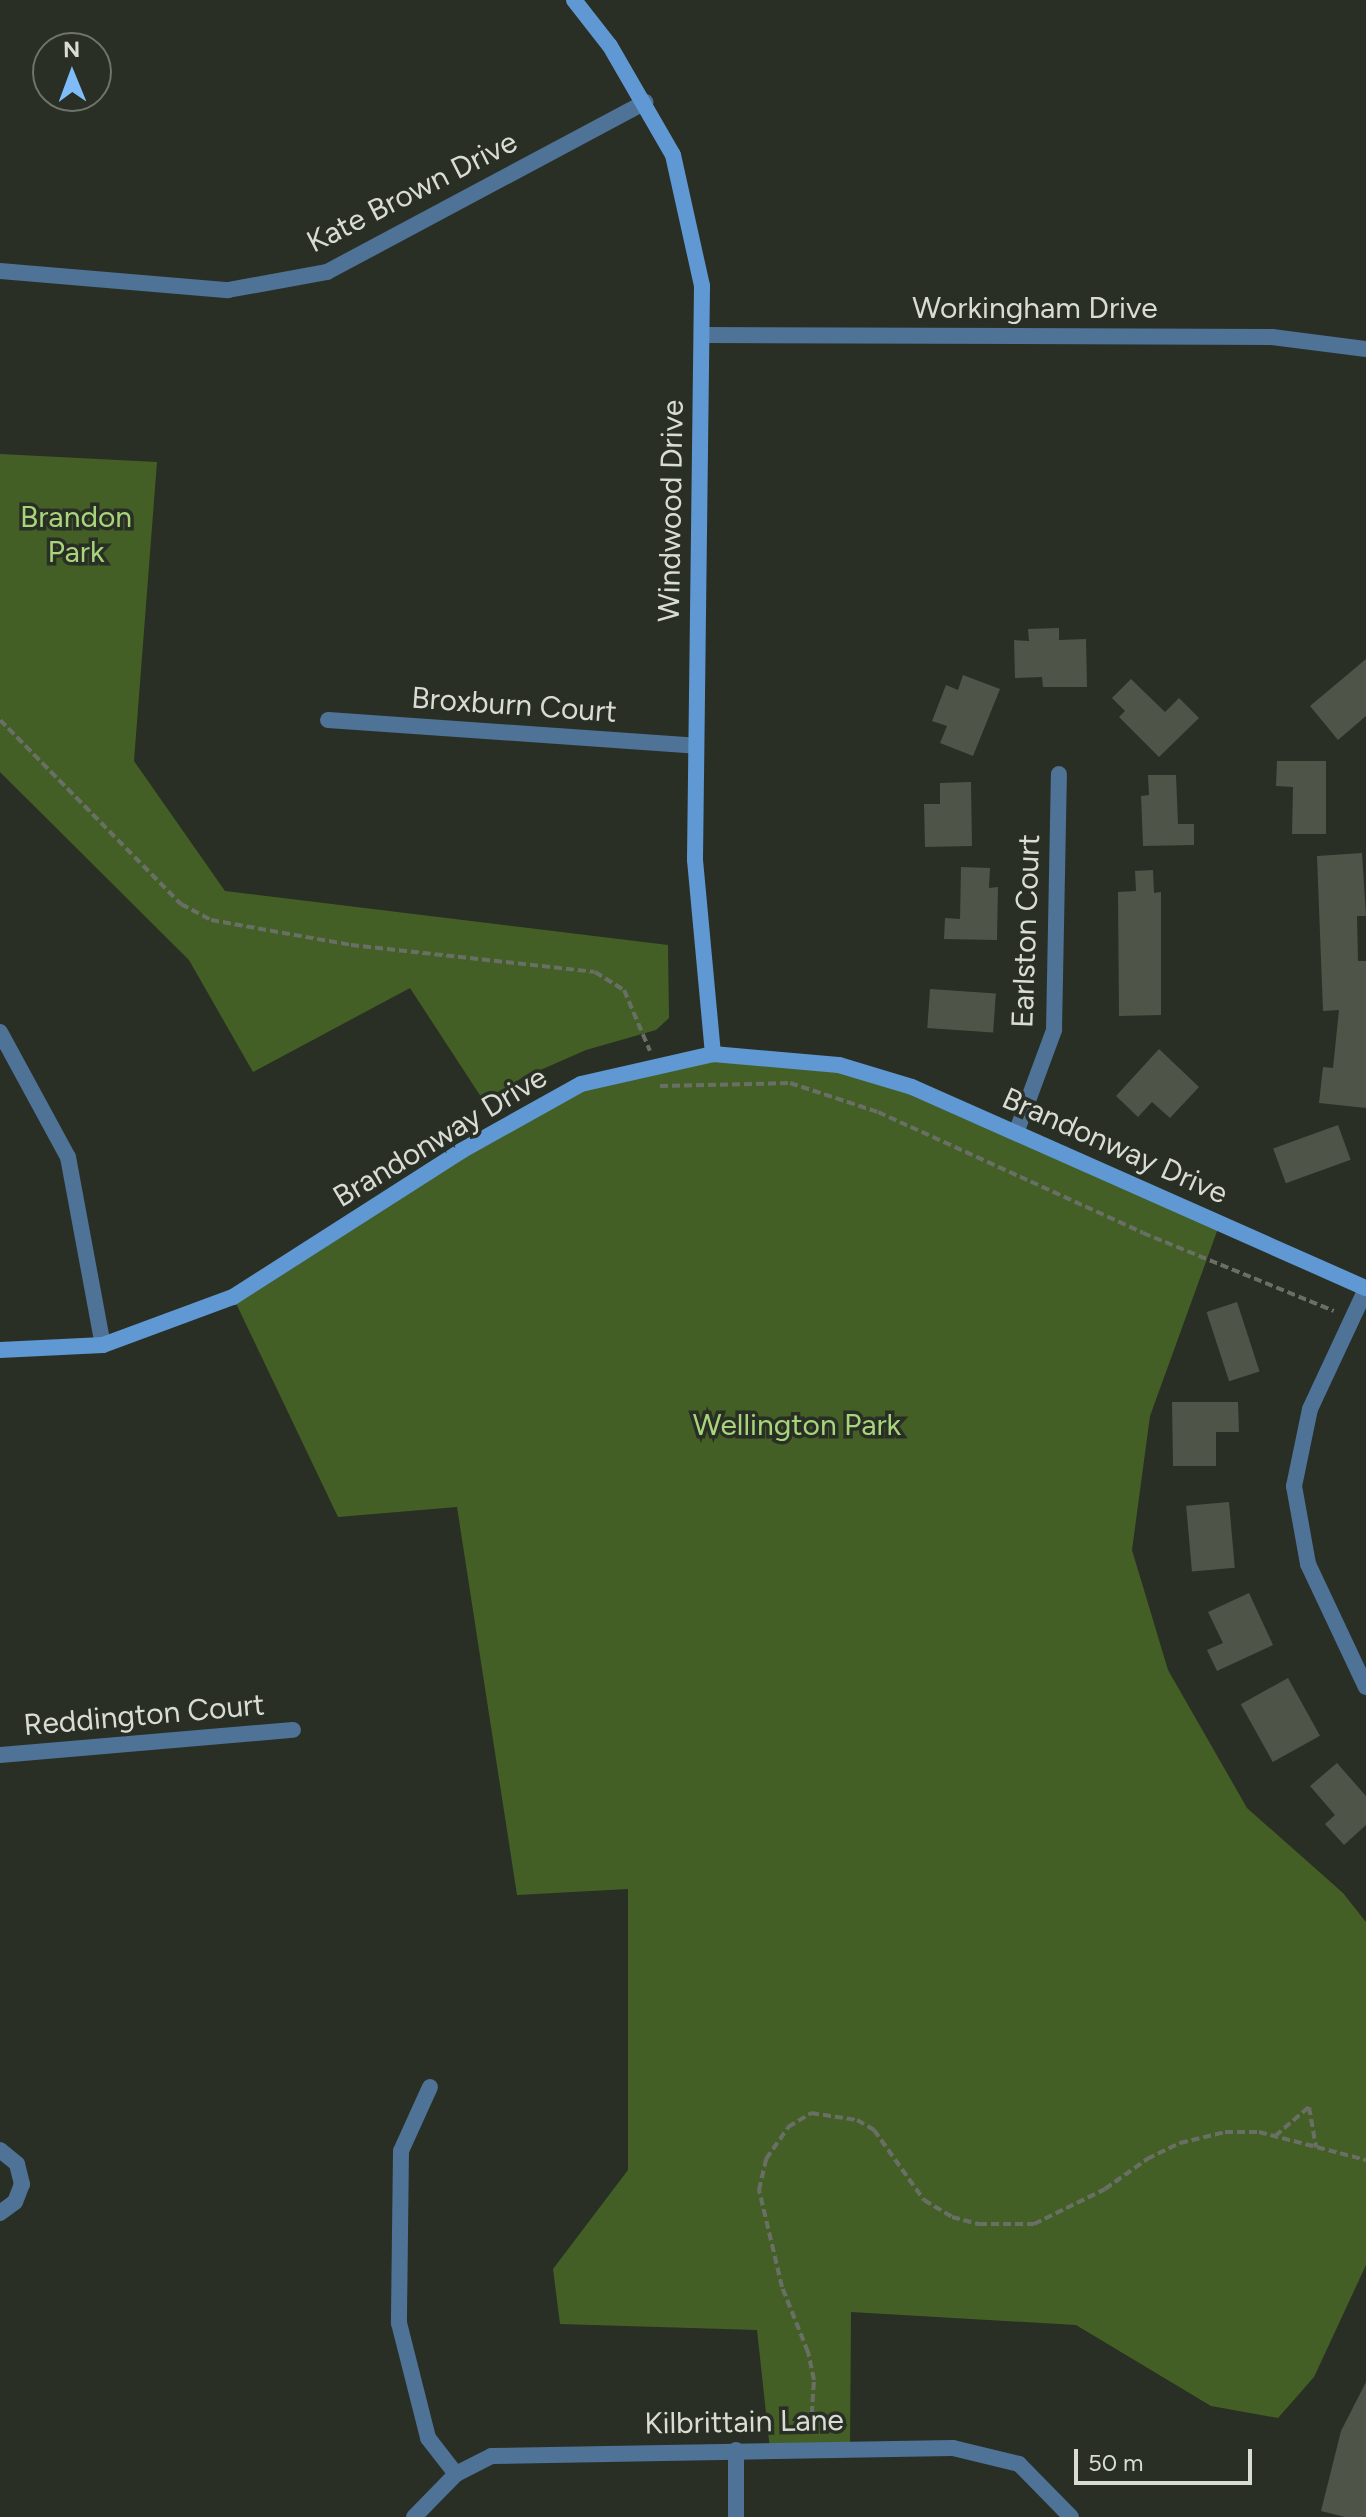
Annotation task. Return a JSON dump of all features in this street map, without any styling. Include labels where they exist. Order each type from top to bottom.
[{"type":"street","name":"Windwood Drive","points":[[574,0],[646,102],[673,155],[692,223],[702,286],[695,860],[713,1054]]},
{"type":"street","name":"Kate Brown Drive","points":[[0,271],[228,290],[327,272],[646,102]]},
{"type":"street","name":"Workingham Drive","points":[[702,335],[1272,337],[1366,349]]},
{"type":"street","name":"Broxburn Court","points":[[328,720],[696,746]]},
{"type":"street","name":"Earlston Court","points":[[1016,1133],[1054,1030],[1059,774]]},
{"type":"street","points":[[0,1032],[68,1157],[103,1345]]},
{"type":"street","name":"Brandonway Drive","points":[[0,1350],[103,1345],[233,1297],[461,1151],[581,1084],[713,1054],[839,1065],[912,1087],[1366,1289]]},
{"type":"street","points":[[1366,1289],[1310,1409],[1294,1486],[1308,1564],[1366,1687]]},
{"type":"street","name":"Reddington Court","points":[[0,1755],[293,1730]]},
{"type":"street","points":[[430,2087],[401,2151],[399,2323],[428,2438],[456,2474]]},
{"type":"street","points":[[0,2150],[17,2164],[22,2184],[15,2202],[0,2213]]},
{"type":"street","name":"Kilbrittain Lane","points":[[414,2517],[456,2474],[491,2456],[529,2452],[953,2448],[1019,2464],[1071,2517]]},
{"type":"street","points":[[736,2450],[736,2517]]},
{"type":"path","points":[[1275,2136],[1309,2107],[1316,2147]]},
{"type":"path","points":[[811,2426],[814,2380],[808,2352],[782,2287],[759,2190],[766,2159],[788,2127],[811,2113],[857,2120],[886,2140],[924,2200],[952,2217],[1005,2226],[1054,2216],[1180,2143],[1225,2132],[1275,2136],[1366,2160]]},
{"type":"green space","name":"Brandon Park","points":[[0,454],[157,462],[134,761],[225,891],[668,945],[669,1018],[656,1030],[586,1050],[520,1079],[485,1103],[410,988],[253,1072],[189,960],[0,772]]},
{"type":"green space","name":"Wellington Park","points":[[692,1058],[839,1065],[1220,1223],[1150,1416],[1132,1550],[1168,1670],[1247,1808],[1343,1893],[1366,1922],[1366,2265],[1314,2377],[1278,2418],[1211,2406],[1076,2325],[851,2312],[850,2449],[770,2450],[757,2330],[560,2324],[553,2269],[628,2170],[628,1889],[517,1895],[457,1507],[338,1517],[233,1297],[581,1084]]},
{"type":"building","points":[[1059,628],[1059,640],[1086,639],[1087,687],[1043,687],[1042,677],[1015,678],[1014,640],[1029,641],[1028,629]]},
{"type":"building","points":[[1366,659],[1366,716],[1338,740],[1310,706]]},
{"type":"building","points":[[963,675],[1000,689],[973,756],[940,743],[947,726],[932,721],[946,685],[958,690]]},
{"type":"building","points":[[1131,679],[1165,712],[1179,698],[1199,718],[1159,757],[1119,717],[1125,711],[1112,698]]},
{"type":"building","points":[[1277,761],[1326,761],[1326,834],[1292,834],[1293,787],[1276,786]]},
{"type":"building","points":[[1148,775],[1176,775],[1178,824],[1194,824],[1194,845],[1143,846],[1141,796],[1149,795]]},
{"type":"building","points":[[971,782],[972,846],[925,847],[924,804],[940,804],[940,783]]},
{"type":"building","points":[[1362,853],[1366,916],[1357,916],[1358,961],[1366,961],[1366,1108],[1319,1103],[1323,1067],[1333,1068],[1339,1010],[1323,1011],[1317,856]]},
{"type":"building","points":[[961,867],[990,868],[989,888],[998,887],[997,940],[944,939],[945,918],[960,919]]},
{"type":"building","points":[[1153,870],[1154,893],[1161,892],[1161,1015],[1119,1016],[1118,892],[1136,891],[1135,871]]},
{"type":"building","points":[[930,989],[996,994],[993,1033],[927,1028]]},
{"type":"building","points":[[1159,1049],[1199,1087],[1170,1118],[1152,1102],[1138,1117],[1116,1096]]},
{"type":"building","points":[[1338,1125],[1351,1160],[1286,1183],[1273,1149]]},
{"type":"building","points":[[1237,1302],[1260,1371],[1229,1381],[1207,1312]]},
{"type":"building","points":[[1172,1402],[1238,1402],[1239,1432],[1216,1432],[1216,1466],[1173,1466]]},
{"type":"building","points":[[1229,1502],[1235,1568],[1192,1571],[1186,1506]]},
{"type":"building","points":[[1249,1593],[1273,1645],[1217,1671],[1207,1650],[1223,1643],[1208,1612]]},
{"type":"building","points":[[1288,1678],[1320,1736],[1273,1762],[1241,1704]]},
{"type":"building","points":[[1337,1763],[1366,1796],[1366,1825],[1344,1845],[1325,1824],[1335,1815],[1310,1786]]},
{"type":"building","points":[[1366,2382],[1366,2517],[1345,2517],[1321,2511],[1341,2431]]}]
